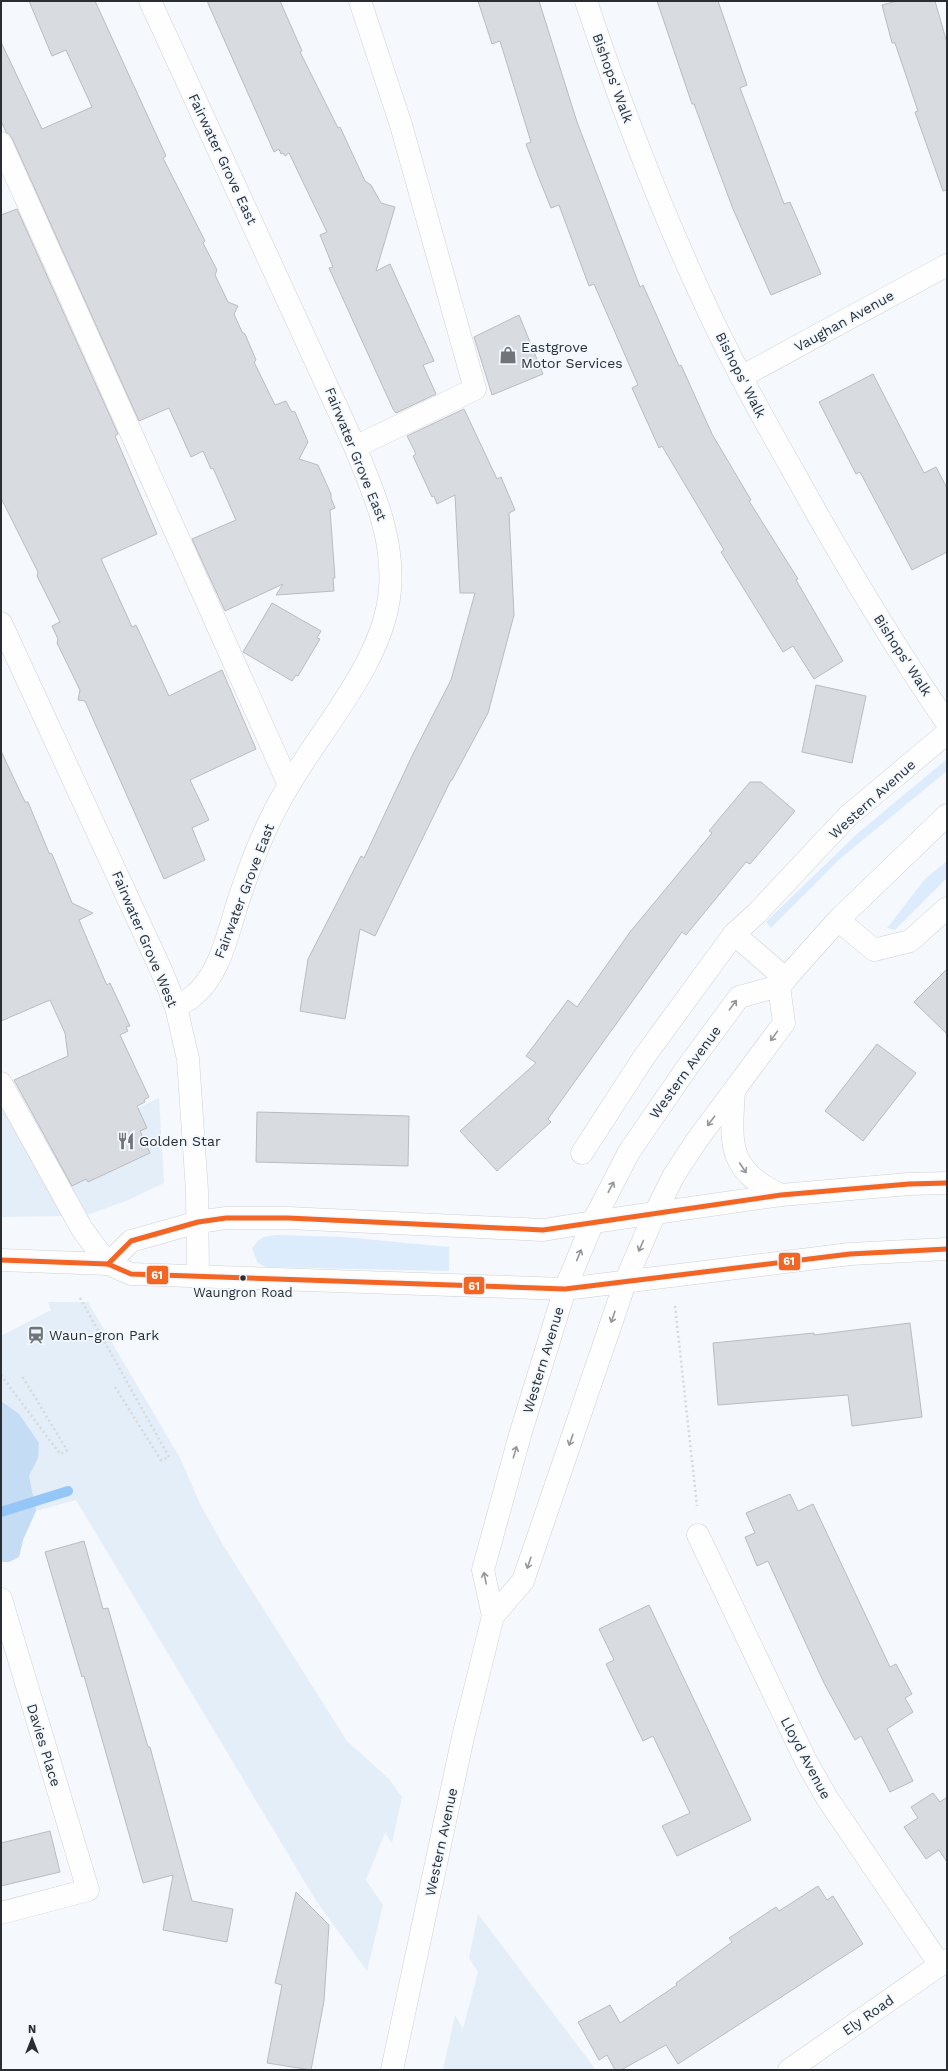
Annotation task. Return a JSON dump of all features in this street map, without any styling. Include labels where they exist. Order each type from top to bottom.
[{"type":"main road","name":"Fairwater Grove East","points":[[150,1],[356,447],[384,519],[390,558],[390,589],[384,626],[359,676],[289,785],[259,845],[222,953],[210,978],[193,997],[176,1006]]},
{"type":"main road","points":[[356,447],[475,389],[401,125],[360,1]]},
{"type":"main road","name":"Bishops' Walk","points":[[586,1],[618,96],[652,182],[700,293],[741,377],[852,577],[947,723]]},
{"type":"main road","points":[[1,144],[289,785]]},
{"type":"main road","name":"Vaughan Avenue","points":[[741,377],[947,265]]},
{"type":"main road","name":"Fairwater Grove West","points":[[1,623],[162,972],[176,1006],[188,1059],[198,1222],[198,1277]]},
{"type":"main road","name":"Western Avenue","points":[[582,1153],[644,1057],[734,934],[757,913],[848,816],[947,733]]},
{"type":"main road","points":[[734,934],[783,983],[838,920],[947,815]]},
{"type":"main road","points":[[838,920],[874,950],[910,941],[947,908]]},
{"type":"main road","name":"Western Avenue","points":[[392,2070],[463,1737],[493,1616],[522,1581],[626,1280],[655,1213],[687,1155],[784,1023],[783,983],[739,997],[686,1069],[629,1152],[593,1222],[565,1289],[520,1435],[483,1570],[493,1616]]},
{"type":"main road","points":[[1,1083],[82,1228],[108,1264]]},
{"type":"main road","points":[[734,1090],[732,1133],[739,1161],[749,1176],[762,1186],[781,1195]]},
{"type":"main road","points":[[108,1264],[131,1241],[198,1222],[226,1218],[288,1218],[543,1230],[781,1195],[909,1184],[947,1183]]},
{"type":"main road","points":[[1,1260],[108,1264],[131,1274],[565,1289],[626,1280],[850,1254],[947,1249]]},
{"type":"main road","name":"Lloyd Avenue","points":[[698,1535],[806,1762],[827,1798],[944,1963]]},
{"type":"main road","name":"Davies Place","points":[[1,1599],[88,1890],[1,1913]]},
{"type":"main road","name":"Ely Road","points":[[789,2070],[944,1963]]},
{"type":"path","points":[[80,1298],[168,1457],[161,1460],[115,1388]]},
{"type":"path","points":[[675,1306],[696,1496],[698,1535]]},
{"type":"path","points":[[1,1375],[60,1454],[67,1450],[22,1376]]},
{"type":"shaded area","points":[[947,759],[947,771],[842,857],[771,928],[766,922],[857,834]]},
{"type":"shaded area","points":[[947,861],[947,878],[895,930],[887,928],[925,879]]},
{"type":"shaded area","points":[[159,1098],[164,1183],[126,1201],[87,1215],[46,1151]]},
{"type":"shaded area","points":[[1,1104],[62,1216],[1,1217]]},
{"type":"shaded area","points":[[278,1235],[343,1237],[449,1247],[449,1271],[266,1267],[258,1263],[252,1249],[257,1242],[262,1238]]},
{"type":"shaded area","points":[[48,1302],[88,1302],[180,1458],[200,1504],[223,1545],[347,1741],[389,1779],[402,1797],[392,1843],[385,1833],[366,1880],[383,1905],[367,1971],[315,1899],[76,1500],[36,1511],[1,1446],[1,1332],[3,1335],[51,1310]]},
{"type":"shaded area","points":[[1,1401],[19,1414],[39,1443],[38,1458],[29,1476],[36,1511],[23,1540],[19,1557],[9,1562],[1,1562]]},
{"type":"shaded area","points":[[478,1914],[595,2070],[443,2070],[455,2015],[463,2029],[478,1972],[469,1958]]},
{"type":"building","points":[[29,1],[95,1],[166,156],[163,158],[205,241],[203,243],[217,270],[215,275],[228,302],[238,306],[234,314],[242,332],[245,334],[256,360],[254,362],[275,405],[286,401],[291,411],[295,412],[308,442],[299,459],[318,465],[331,494],[335,508],[330,510],[335,578],[333,578],[334,591],[276,595],[283,584],[225,611],[192,539],[236,520],[213,468],[211,469],[203,451],[191,457],[169,408],[139,421],[12,138],[6,132],[1,121],[1,42],[42,129],[92,107],[66,50],[52,56]]},
{"type":"building","points":[[207,1],[280,1],[302,51],[300,52],[338,128],[340,127],[365,181],[371,185],[381,203],[395,207],[376,271],[390,264],[434,361],[423,365],[436,394],[396,413],[393,409],[329,268],[333,267],[320,235],[327,232],[289,153],[285,156],[283,153],[281,154],[279,149],[274,152]]},
{"type":"building","points":[[478,1],[539,1],[577,122],[640,287],[643,285],[679,366],[681,365],[712,434],[751,500],[749,501],[798,579],[796,580],[843,661],[814,679],[793,646],[783,652],[721,552],[724,550],[662,446],[659,448],[632,388],[638,385],[594,284],[589,286],[559,205],[551,208],[538,176],[526,144],[531,142],[500,41],[492,44]]},
{"type":"building","points":[[657,1],[718,1],[747,85],[740,88],[784,204],[790,202],[821,274],[771,295],[733,209],[694,104],[692,104]]},
{"type":"building","points":[[897,1],[935,1],[947,43],[947,190],[943,191],[915,112],[918,111],[895,43],[892,43],[882,5]]},
{"type":"building","points":[[17,209],[118,434],[115,436],[157,534],[101,559],[132,627],[136,625],[169,696],[222,670],[256,749],[190,780],[209,820],[192,828],[205,860],[164,879],[85,701],[78,700],[80,690],[57,643],[58,639],[52,626],[60,622],[37,576],[38,572],[1,498],[1,215]]},
{"type":"building","name":"Eastgrove Motor Services","points":[[519,315],[543,374],[492,395],[474,337]]},
{"type":"building","points":[[873,374],[924,473],[936,467],[947,488],[947,552],[912,570],[860,472],[856,474],[819,402]]},
{"type":"building","points":[[464,409],[497,479],[501,477],[515,510],[509,513],[514,615],[488,713],[451,780],[375,936],[360,929],[345,1019],[300,1011],[308,959],[361,856],[364,858],[413,754],[451,680],[475,593],[460,593],[455,495],[437,504],[434,496],[432,497],[413,456],[416,454],[407,436]]},
{"type":"building","points":[[272,603],[321,631],[317,638],[320,639],[298,676],[296,675],[292,681],[243,652]]},
{"type":"building","points":[[816,685],[866,696],[852,763],[802,752]]},
{"type":"building","points":[[1,751],[25,802],[28,802],[49,853],[52,854],[72,903],[93,913],[79,920],[105,981],[107,985],[110,983],[130,1026],[126,1027],[128,1031],[120,1035],[149,1097],[144,1100],[145,1102],[137,1106],[147,1128],[140,1131],[150,1153],[88,1182],[86,1179],[72,1186],[14,1080],[68,1056],[65,1033],[50,1000],[1,1021]]},
{"type":"building","points":[[750,782],[761,782],[795,811],[750,864],[746,862],[686,935],[682,932],[548,1119],[551,1122],[497,1171],[460,1131],[536,1063],[526,1056],[568,1000],[577,1007],[630,932],[712,833],[709,831]]},
{"type":"building","points":[[947,969],[947,1034],[914,1002]]},
{"type":"building","points":[[877,1044],[916,1073],[863,1141],[825,1111]]},
{"type":"building","points":[[257,1112],[409,1116],[408,1166],[256,1162]]},
{"type":"building","points":[[910,1323],[922,1417],[852,1426],[848,1395],[718,1405],[713,1343],[814,1333],[814,1335]]},
{"type":"building","points":[[790,1494],[798,1511],[813,1504],[890,1667],[896,1664],[912,1694],[905,1698],[913,1712],[887,1729],[913,1781],[890,1792],[861,1736],[855,1740],[824,1683],[768,1561],[757,1566],[745,1537],[755,1533],[746,1513]]},
{"type":"building","points":[[84,1541],[103,1609],[108,1608],[148,1747],[150,1747],[192,1901],[233,1909],[227,1942],[163,1930],[173,1875],[143,1883],[84,1676],[82,1677],[45,1552]]},
{"type":"building","points":[[649,1605],[751,1820],[677,1856],[662,1826],[690,1813],[653,1736],[643,1741],[606,1664],[614,1660],[599,1629]]},
{"type":"building","points":[[933,1793],[940,1802],[947,1797],[947,1862],[939,1850],[926,1859],[904,1827],[918,1818],[911,1807]]},
{"type":"building","points":[[50,1831],[60,1872],[1,1886],[1,1843]]},
{"type":"building","points":[[818,1886],[827,1900],[833,1896],[863,1944],[678,2064],[666,2045],[621,2070],[615,2070],[607,2055],[599,2060],[578,2022],[610,2005],[620,2023],[677,1985],[676,1983],[732,1942],[729,1938],[776,1907],[779,1911]]},
{"type":"building","points":[[296,1892],[329,1925],[324,2001],[311,2070],[267,2063],[282,1985],[275,1983]]},
{"type":"waterway","points":[[1,1512],[68,1491]]},
{"type":"transit line","name":"61","points":[[108,1264],[131,1241],[198,1222],[226,1218],[288,1218],[543,1230],[781,1195],[909,1184],[947,1183]]},
{"type":"transit line","name":"61","points":[[1,1260],[108,1264],[131,1274],[565,1289],[850,1254],[947,1249]]},
{"type":"place","name":"Eastgrove Motor Services","points":[[508,355]]},
{"type":"place","name":"Golden Star","points":[[126,1141]]},
{"type":"place","name":"Waungron Road","points":[[243,1278]]},
{"type":"place","name":"Waun-gron Park","points":[[36,1335]]}]
